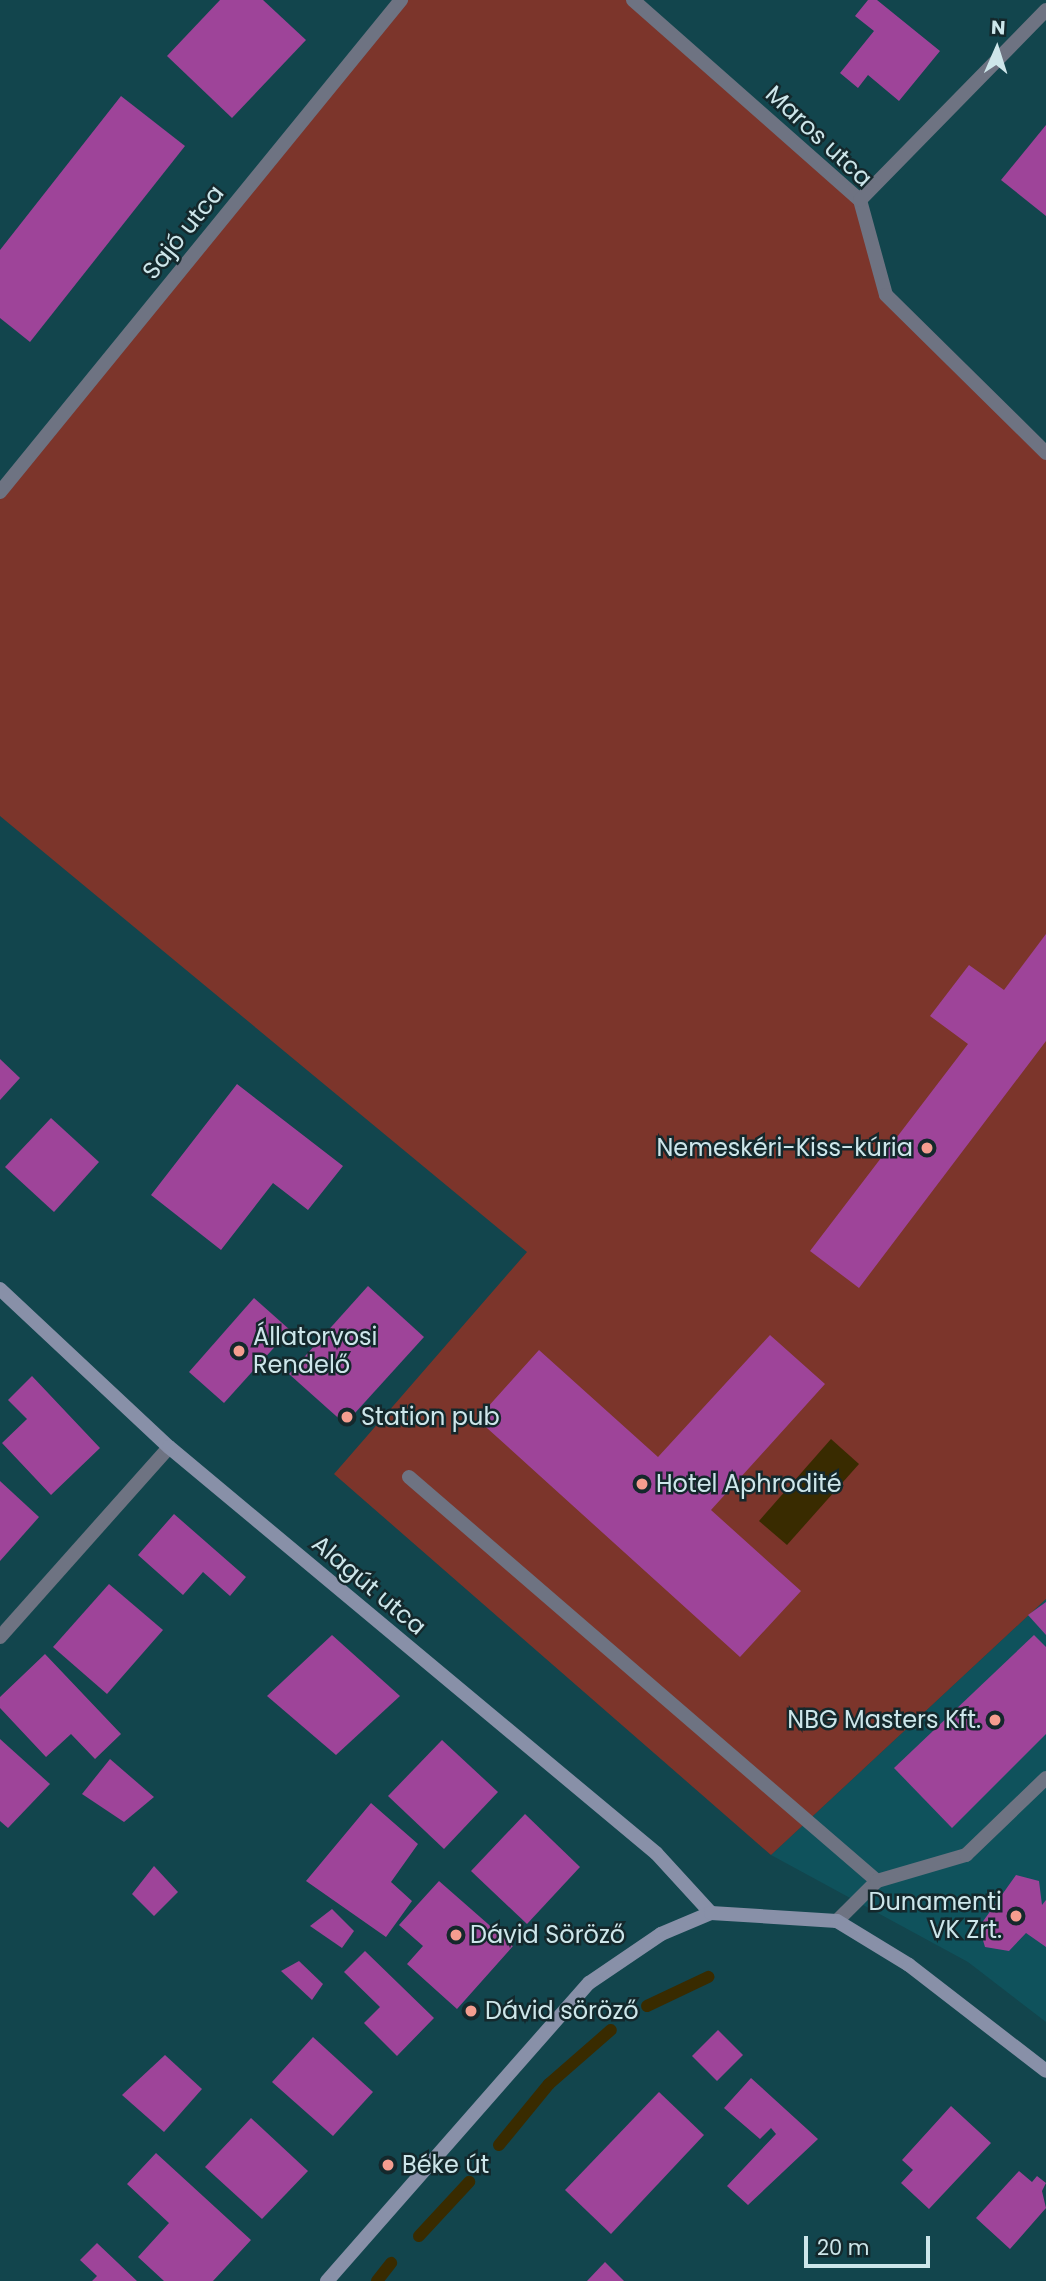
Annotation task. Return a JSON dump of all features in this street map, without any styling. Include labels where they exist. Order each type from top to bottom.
[{"type":"street","name":"Sajó utca","points":[[0,492],[401,0]]},
{"type":"street","name":"Maros utca","points":[[633,0],[860,200],[886,295],[1046,453]]},
{"type":"street","points":[[860,200],[1046,10]]},
{"type":"street","name":"Alagút utca","points":[[0,1289],[169,1447],[656,1853],[711,1913]]},
{"type":"street","points":[[0,1636],[169,1447]]},
{"type":"street","points":[[409,1477],[877,1881]]},
{"type":"street","points":[[837,1921],[877,1881],[966,1855],[1046,1778]]},
{"type":"street","points":[[327,2281],[589,1983],[661,1934],[711,1913],[837,1921],[909,1965],[1046,2071]]},
{"type":"shaded area","points":[[401,0],[633,0],[860,200],[886,295],[1046,453],[1046,1599],[771,1855],[334,1474],[527,1252],[0,816],[0,492]]},
{"type":"shaded area","points":[[831,1439],[859,1464],[787,1545],[759,1521]]},
{"type":"shaded area","points":[[1046,1599],[1046,2022],[968,1962],[771,1855]]},
{"type":"building","points":[[220,0],[263,0],[306,40],[232,118],[167,56]]},
{"type":"building","points":[[868,0],[877,0],[940,51],[899,101],[868,75],[858,88],[840,73],[874,31],[855,16]]},
{"type":"building","points":[[121,96],[185,146],[30,342],[0,318],[0,250]]},
{"type":"building","points":[[1046,125],[1046,216],[1001,180]]},
{"type":"building","name":"Nemeskéri-Kiss-kúria","points":[[1046,934],[1046,1041],[859,1288],[810,1251],[968,1044],[930,1016],[969,965],[1004,990]]},
{"type":"building","points":[[0,1059],[20,1078],[0,1100]]},
{"type":"building","points":[[237,1084],[343,1166],[308,1210],[273,1183],[221,1250],[151,1195]]},
{"type":"building","points":[[51,1118],[99,1162],[54,1212],[5,1167]]},
{"type":"building","name":"Station pub","points":[[368,1286],[424,1337],[345,1424],[289,1374]]},
{"type":"building","name":"Állatorvosi Rendelő","points":[[254,1298],[290,1330],[224,1403],[189,1372]]},
{"type":"building","name":"Hotel Aphrodité","points":[[770,1335],[825,1384],[711,1510],[801,1591],[740,1657],[477,1419],[539,1350],[658,1457]]},
{"type":"building","points":[[32,1376],[100,1448],[51,1495],[2,1443],[27,1419],[8,1400]]},
{"type":"building","points":[[0,1481],[39,1517],[0,1561]]},
{"type":"building","points":[[174,1514],[246,1577],[230,1596],[203,1572],[183,1595],[138,1555]]},
{"type":"building","points":[[109,1584],[163,1630],[107,1694],[53,1647]]},
{"type":"building","points":[[1046,1602],[1046,1635],[1028,1615]]},
{"type":"building","points":[[332,1635],[400,1696],[336,1755],[267,1696]]},
{"type":"building","name":"NBG Masters Kft.","points":[[1034,1635],[1046,1647],[1046,1734],[952,1828],[894,1768]]},
{"type":"building","points":[[45,1654],[121,1734],[95,1759],[71,1734],[46,1757],[0,1708],[0,1697]]},
{"type":"building","points":[[0,1739],[50,1784],[8,1828],[0,1821]]},
{"type":"building","points":[[442,1740],[498,1792],[444,1849],[388,1796]]},
{"type":"building","points":[[110,1759],[154,1797],[124,1822],[82,1794]]},
{"type":"building","points":[[371,1803],[418,1844],[391,1882],[412,1901],[386,1937],[306,1881]]},
{"type":"building","points":[[525,1814],[580,1867],[527,1924],[471,1871]]},
{"type":"building","points":[[154,1866],[178,1892],[154,1916],[132,1894]]},
{"type":"building","name":"Dunamenti VK Zrt.","points":[[1016,1875],[1039,1881],[1042,1905],[1046,1900],[1046,1947],[1026,1933],[1009,1951],[985,1947],[979,1927]]},
{"type":"building","name":"Dávid Söröző","points":[[439,1881],[513,1946],[457,2009],[407,1964],[423,1946],[399,1925]]},
{"type":"building","points":[[332,1909],[354,1931],[342,1948],[310,1926]]},
{"type":"building","points":[[365,1951],[434,2018],[397,2056],[364,2023],[380,2007],[344,1972]]},
{"type":"building","points":[[299,1961],[323,1984],[312,2000],[281,1971]]},
{"type":"building","points":[[718,2030],[743,2055],[717,2081],[692,2056]]},
{"type":"building","points":[[313,2037],[373,2092],[333,2136],[272,2082]]},
{"type":"building","points":[[165,2055],[202,2089],[164,2132],[122,2095]]},
{"type":"building","points":[[751,2078],[818,2139],[748,2205],[727,2186],[776,2134],[771,2128],[760,2139],[724,2108]]},
{"type":"building","points":[[659,2092],[704,2135],[611,2234],[565,2190]]},
{"type":"building","points":[[951,2106],[991,2143],[929,2209],[901,2183],[913,2170],[902,2160]]},
{"type":"building","points":[[251,2118],[308,2171],[262,2219],[205,2167]]},
{"type":"building","points":[[156,2153],[251,2240],[213,2281],[164,2281],[138,2257],[169,2223],[127,2184]]},
{"type":"building","points":[[1019,2171],[1032,2182],[1037,2176],[1046,2183],[1042,2191],[1046,2208],[1010,2249],[976,2218]]},
{"type":"building","points":[[97,2243],[137,2281],[92,2281],[97,2276],[80,2260]]},
{"type":"building","points":[[605,2262],[624,2281],[587,2281]]},
{"type":"waterway","points":[[647,2006],[708,1977]]},
{"type":"waterway","points":[[499,2145],[549,2084],[611,2030]]},
{"type":"waterway","points":[[419,2236],[469,2182]]},
{"type":"waterway","points":[[377,2281],[391,2263]]},
{"type":"place","name":"Nemeskéri-Kiss-kúria","points":[[927,1148]]},
{"type":"place","name":"Állatorvosi Rendelő","points":[[239,1351]]},
{"type":"place","name":"Station pub","points":[[347,1417]]},
{"type":"place","name":"Hotel Aphrodité","points":[[642,1484]]},
{"type":"place","name":"NBG Masters Kft.","points":[[995,1720]]},
{"type":"place","name":"Dunamenti VK Zrt.","points":[[1016,1916]]},
{"type":"place","name":"Dávid Söröző","points":[[456,1935]]},
{"type":"place","name":"Dávid söröző","points":[[471,2011]]},
{"type":"place","name":"Béke út","points":[[388,2165]]}]
